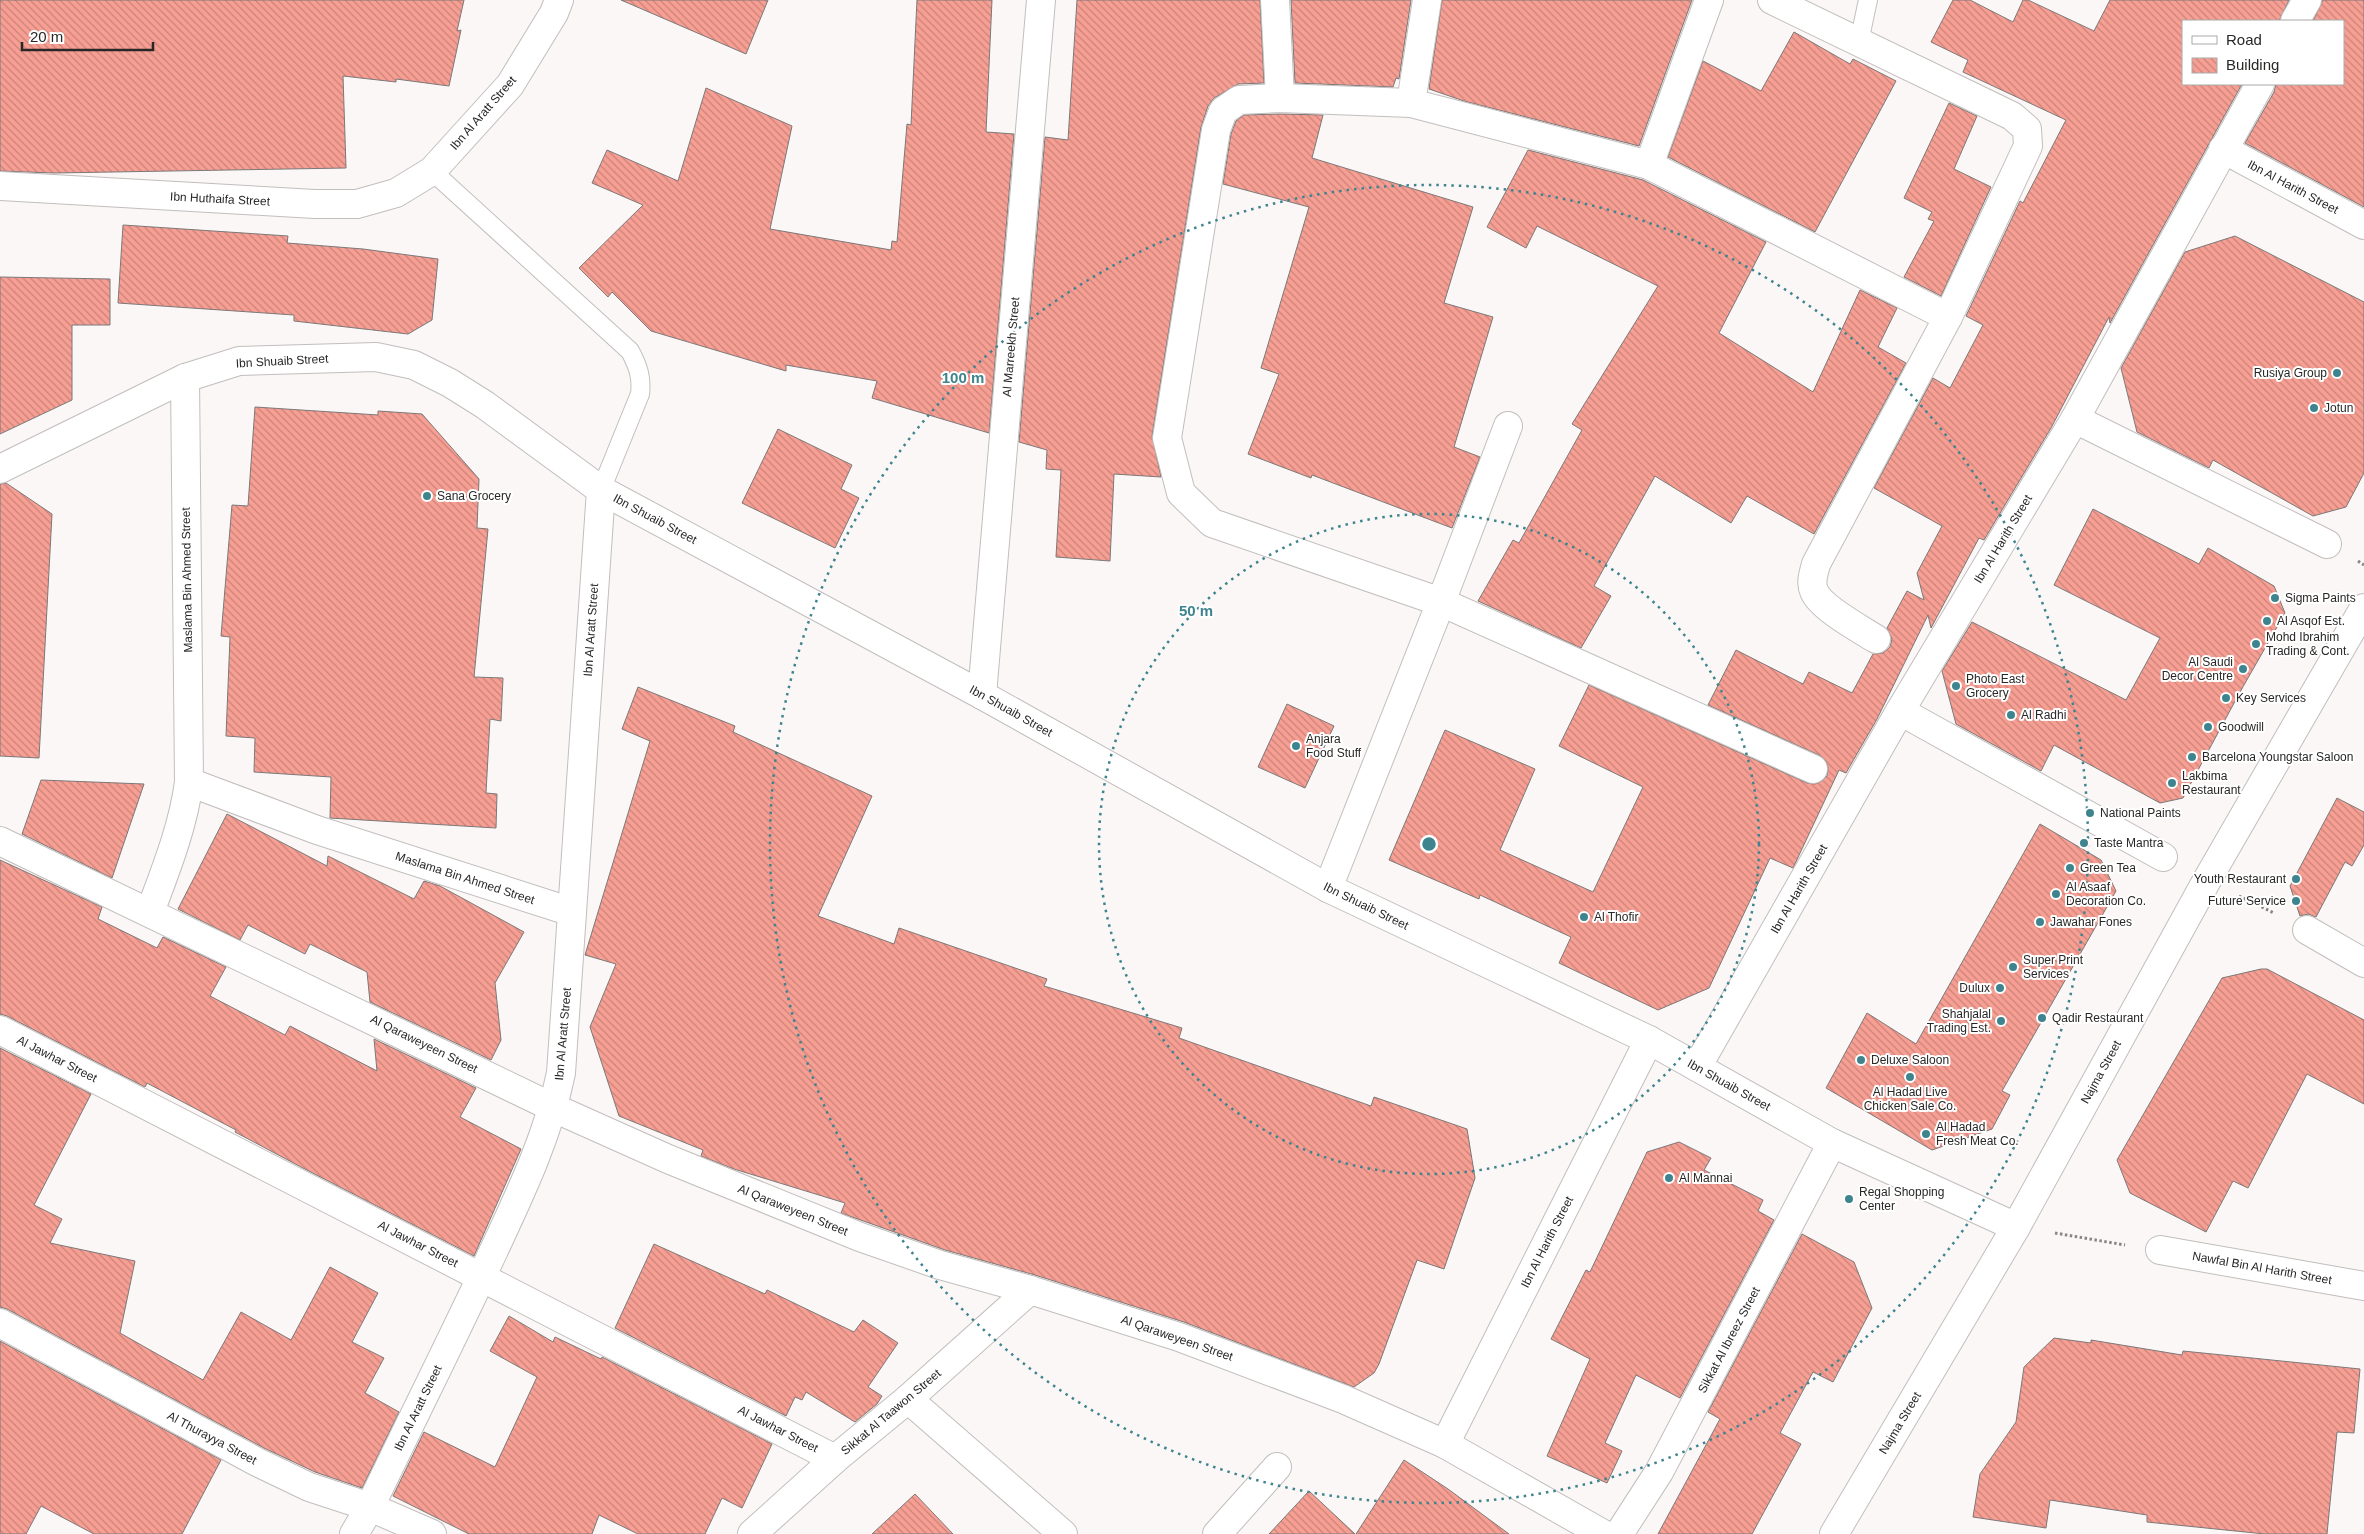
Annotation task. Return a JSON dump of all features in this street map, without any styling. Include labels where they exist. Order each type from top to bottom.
[{"type":"street","name":"Ibn Al Aratt Street","points":[[432,171],[510,85],[554,13],[559,0]]},
{"type":"street","name":"Al Marreekh Street","points":[[982,695],[1041,0]]},
{"type":"street","points":[[1276,0],[1280,98]]},
{"type":"street","points":[[1411,103],[1427,0]]},
{"type":"street","points":[[1649,165],[1709,0]]},
{"type":"street","points":[[1772,0],[2012,116],[2027,129],[2028,146],[1948,317],[1816,564],[1812,577],[1814,591],[1833,611],[1876,639]]},
{"type":"street","points":[[2296,20],[2307,0]]},
{"type":"street","name":"Ibn Al Harith Street","points":[[1697,1067],[1900,711],[2075,419],[2259,85]]},
{"type":"street","points":[[1813,769],[1441,602],[1212,523],[1181,493],[1167,438],[1216,130],[1223,111],[1239,100],[1280,98],[1411,103],[1649,165],[1948,317]]},
{"type":"street","name":"Ibn Al Harith Street","points":[[2223,149],[2364,225]]},
{"type":"street","name":"Ibn Huthaifa Street","points":[[0,186],[357,204],[396,193],[432,171]]},
{"type":"street","name":"Ibn Shuaib Street","points":[[0,469],[186,378],[240,361],[376,357],[414,365],[450,383],[485,405],[601,490],[982,695],[1328,888],[1649,1040],[1832,1143],[2016,1227]]},
{"type":"street","name":"Maslama Bin Ahmed Street","points":[[150,912],[176,841],[186,808],[190,782],[186,378]]},
{"type":"street","points":[[2075,419],[2326,544]]},
{"type":"street","points":[[1328,888],[1508,426]]},
{"type":"street","name":"Ibn Al Aratt Street","points":[[354,1534],[370,1507],[482,1277],[529,1173],[554,1108],[562,1073],[601,490]]},
{"type":"street","name":"Najma Street","points":[[1834,1534],[2016,1227],[2207,880],[2364,608]]},
{"type":"street","points":[[1900,711],[2163,857]]},
{"type":"street","name":"Maslama Bin Ahmed Street","points":[[190,782],[317,830],[572,912]]},
{"type":"street","name":"Al Qaraweyeen Street","points":[[0,841],[554,1108],[668,1159],[860,1237],[940,1265],[1030,1290],[1179,1337],[1343,1399],[1445,1444],[1603,1534]]},
{"type":"street","points":[[2307,930],[2364,963]]},
{"type":"street","name":"Al Jawhar Street","points":[[0,1030],[835,1459]]},
{"type":"street","name":"Ibn Al Harith Street","points":[[1445,1444],[1649,1040]]},
{"type":"street","name":"Sikkat Al Ibreez Street","points":[[1619,1534],[1659,1472],[1832,1143]]},
{"type":"street","name":"Nawfal Bin Al Harith Street","points":[[2160,1250],[2364,1286]]},
{"type":"street","name":"Sikkat Al Taawon Street","points":[[752,1534],[835,1459],[908,1399],[1030,1290]]},
{"type":"street","name":"Al Thurayya Street","points":[[0,1323],[257,1462],[309,1487],[370,1507],[432,1534]]},
{"type":"street","points":[[908,1399],[1063,1534]]},
{"type":"street","points":[[1217,1534],[1277,1467]]},
{"type":"lane","points":[[1859,42],[1868,0]]},
{"type":"lane","points":[[432,171],[630,351],[641,382],[640,394],[601,490]]},
{"type":"path","points":[[2016,1227],[2160,1250]]},
{"type":"building","points":[[0,0],[464,0],[457,31],[461,30],[449,86],[396,79],[396,82],[343,76],[346,168],[54,173],[0,171]]},
{"type":"building","points":[[621,0],[768,0],[746,54]]},
{"type":"building","points":[[917,0],[992,0],[986,132],[1014,134],[989,433],[872,398],[877,381],[786,365],[786,371],[651,331],[612,292],[608,297],[579,268],[643,205],[592,183],[607,150],[678,181],[706,88],[792,126],[770,229],[891,250],[892,241],[897,242],[907,124],[911,125]]},
{"type":"building","points":[[1077,0],[1260,0],[1264,83],[1238,84],[1214,98],[1208,106],[1201,127],[1152,436],[1161,477],[1114,474],[1110,561],[1056,557],[1061,470],[1046,469],[1047,450],[1019,442],[1045,137],[1068,140]]},
{"type":"building","points":[[1291,0],[1411,0],[1399,79],[1396,78],[1393,87],[1295,83]]},
{"type":"building","points":[[1442,0],[1692,0],[1639,146],[1464,101],[1429,89]]},
{"type":"building","points":[[1953,0],[1970,0],[2013,22],[2023,0],[2028,0],[2094,31],[2110,0],[2289,0],[2279,20],[2182,20],[2182,85],[2241,85],[2110,323],[2109,317],[2051,428],[1984,540],[1979,538],[1931,628],[1928,615],[1877,719],[1846,773],[1839,770],[1793,868],[1770,858],[1709,988],[1658,1010],[1559,963],[1571,937],[1480,895],[1479,899],[1389,860],[1445,730],[1535,769],[1500,850],[1593,892],[1643,787],[1559,746],[1589,685],[1807,783],[1815,784],[1827,776],[1828,767],[1825,760],[1819,755],[1708,705],[1736,650],[1803,684],[1809,672],[1852,693],[1873,654],[1883,653],[1890,647],[1892,639],[1887,628],[1907,591],[1924,600],[1917,573],[1942,526],[1874,488],[1933,378],[1950,388],[1983,325],[1966,316],[2020,201],[2023,203],[2066,120],[1963,72],[1968,60],[1931,42]]},
{"type":"building","points":[[2323,0],[2364,0],[2364,207],[2245,143],[2274,92],[2276,85],[2344,85],[2344,20],[2313,20]]},
{"type":"building","points":[[1794,32],[1850,64],[1853,59],[1896,81],[1815,232],[1668,157],[1703,61],[1761,91]]},
{"type":"building","points":[[1949,103],[1977,116],[1954,169],[1991,187],[1941,296],[1904,277],[1934,221],[1928,219],[1932,212],[1904,198]]},
{"type":"building","points":[[1244,115],[1323,115],[1312,158],[1473,207],[1444,303],[1493,317],[1454,447],[1480,457],[1452,528],[1312,475],[1311,478],[1248,454],[1279,374],[1261,368],[1309,207],[1223,184],[1231,134],[1236,121]]},
{"type":"building","points":[[1528,150],[1643,180],[1766,242],[1719,333],[1813,392],[1860,290],[1897,308],[1878,347],[1906,363],[1814,534],[1747,496],[1731,523],[1655,476],[1594,586],[1611,596],[1581,648],[1478,601],[1513,540],[1519,543],[1582,430],[1572,424],[1658,286],[1537,226],[1526,248],[1487,227]]},
{"type":"building","points":[[123,225],[288,236],[287,243],[363,249],[438,259],[432,320],[408,334],[294,321],[294,315],[118,303]]},
{"type":"building","points":[[2235,236],[2364,302],[2364,473],[2346,507],[2313,516],[2213,460],[2209,468],[2137,432],[2121,368],[2185,252]]},
{"type":"building","points":[[0,277],[110,279],[110,325],[72,325],[72,400],[0,434]]},
{"type":"building","points":[[255,407],[378,415],[378,411],[422,414],[479,479],[477,528],[488,529],[474,677],[503,678],[501,721],[490,719],[486,793],[497,794],[496,828],[330,818],[331,777],[254,772],[255,738],[226,736],[230,637],[221,636],[232,505],[248,506]]},
{"type":"building","points":[[778,429],[852,465],[841,489],[859,498],[835,548],[742,503]]},
{"type":"building","points":[[6,483],[52,514],[39,758],[0,756],[0,484]]},
{"type":"building","points":[[2093,509],[2199,564],[2208,548],[2274,586],[2285,613],[2183,798],[2160,803],[2054,745],[2041,771],[1956,724],[1942,671],[1972,622],[2126,700],[2160,638],[2054,585]]},
{"type":"building","points":[[638,687],[735,726],[733,732],[872,796],[818,916],[894,944],[899,928],[1047,979],[1044,986],[1182,1028],[1179,1038],[1371,1106],[1374,1097],[1467,1129],[1475,1178],[1444,1269],[1417,1260],[1374,1373],[1354,1387],[1184,1322],[1035,1275],[945,1250],[841,1213],[845,1203],[734,1169],[701,1156],[703,1150],[619,1116],[590,1027],[616,964],[585,955],[650,741],[622,729]]},
{"type":"building","name":"Anjara Food Stuff","points":[[1287,704],[1334,726],[1305,788],[1258,767]]},
{"type":"building","points":[[41,780],[144,784],[112,878],[22,834]]},
{"type":"building","points":[[2337,798],[2364,812],[2364,845],[2352,866],[2345,862],[2316,917],[2308,914],[2300,916],[2290,886]]},
{"type":"building","points":[[227,814],[327,866],[328,856],[414,899],[424,881],[440,886],[524,932],[495,983],[501,1040],[491,1060],[370,1002],[367,972],[310,944],[305,954],[248,925],[240,940],[178,909]]},
{"type":"building","points":[[2040,824],[2101,860],[2116,891],[2002,1091],[2010,1095],[1992,1129],[1932,1150],[1826,1088],[1867,1013],[1916,1044]]},
{"type":"building","points":[[0,860],[102,907],[98,919],[157,948],[163,937],[226,967],[210,996],[285,1035],[290,1026],[377,1071],[374,1039],[476,1088],[460,1117],[521,1149],[474,1256],[303,1168],[147,1083],[145,1087],[0,1014]]},
{"type":"building","points":[[2267,969],[2364,1020],[2364,1104],[2307,1074],[2248,1188],[2233,1181],[2206,1232],[2130,1193],[2117,1160],[2222,978]]},
{"type":"building","points":[[0,1048],[91,1094],[34,1205],[62,1219],[50,1243],[135,1261],[120,1333],[203,1380],[241,1312],[291,1340],[330,1267],[378,1293],[352,1342],[384,1358],[365,1393],[399,1412],[362,1488],[315,1472],[264,1448],[7,1309],[0,1307]]},
{"type":"building","points":[[1679,1142],[1711,1158],[1704,1170],[1763,1200],[1758,1211],[1774,1220],[1680,1398],[1636,1375],[1605,1443],[1622,1451],[1607,1483],[1547,1456],[1590,1359],[1551,1339],[1586,1270],[1590,1272],[1647,1152]]},
{"type":"building","points":[[1802,1234],[1854,1262],[1872,1308],[1833,1382],[1813,1372],[1780,1433],[1801,1444],[1752,1534],[1658,1534],[1720,1419],[1708,1412]]},
{"type":"building","points":[[654,1244],[765,1294],[767,1290],[854,1332],[863,1320],[898,1343],[868,1387],[882,1396],[877,1404],[855,1422],[806,1392],[802,1400],[795,1397],[786,1416],[615,1328]]},
{"type":"building","points":[[509,1316],[553,1342],[555,1337],[601,1359],[602,1357],[772,1444],[742,1508],[722,1498],[705,1534],[638,1534],[599,1515],[592,1534],[469,1534],[393,1496],[424,1432],[495,1467],[537,1377],[490,1351]]},
{"type":"building","points":[[2054,1338],[2091,1343],[2091,1340],[2182,1355],[2183,1351],[2360,1369],[2354,1433],[2337,1432],[2327,1534],[2265,1534],[2147,1522],[2147,1515],[2050,1500],[2046,1528],[1973,1517],[1980,1474],[2016,1422],[2024,1367]]},
{"type":"building","points":[[0,1341],[221,1460],[182,1534],[94,1534],[41,1506],[26,1534],[0,1534]]},
{"type":"building","points":[[1404,1460],[1448,1489],[1509,1534],[1356,1534]]},
{"type":"building","points":[[1309,1491],[1355,1534],[1269,1534]]},
{"type":"building","points":[[915,1494],[953,1534],[872,1534]]},
{"type":"place","name":"Rusiya Group","points":[[2337,373]]},
{"type":"place","name":"Jotun","points":[[2314,408]]},
{"type":"place","name":"Sana Grocery","points":[[427,496]]},
{"type":"place","name":"Sigma Paints","points":[[2275,598]]},
{"type":"place","name":"Al Asqof Est.","points":[[2267,621]]},
{"type":"place","name":"Mohd Ibrahim Trading & Cont.","points":[[2256,644]]},
{"type":"place","name":"Al Saudi Decor Centre","points":[[2243,669]]},
{"type":"place","name":"Photo East Grocery","points":[[1956,686]]},
{"type":"place","name":"Key Services","points":[[2226,698]]},
{"type":"place","name":"Al Radhi","points":[[2011,715]]},
{"type":"place","name":"Goodwill","points":[[2208,727]]},
{"type":"place","name":"Anjara Food Stuff","points":[[1296,746]]},
{"type":"place","name":"Barcelona Youngstar Saloon","points":[[2192,757]]},
{"type":"place","name":"Lakbima Restaurant","points":[[2172,783]]},
{"type":"place","name":"National Paints","points":[[2090,813]]},
{"type":"place","name":"Taste Mantra","points":[[2084,843]]},
{"type":"place","name":"Green Tea","points":[[2070,868]]},
{"type":"place","name":"Youth Restaurant","points":[[2296,879]]},
{"type":"place","name":"Al Asaaf Decoration Co.","points":[[2056,894]]},
{"type":"place","name":"Future Service","points":[[2296,901]]},
{"type":"place","name":"Al Thofir","points":[[1584,917]]},
{"type":"place","name":"Jawahar Fones","points":[[2040,922]]},
{"type":"place","name":"Super Print Services","points":[[2013,967]]},
{"type":"place","name":"Dulux","points":[[2000,988]]},
{"type":"place","name":"Qadir Restaurant","points":[[2042,1018]]},
{"type":"place","name":"Shahjalal Trading Est.","points":[[2001,1021]]},
{"type":"place","name":"Deluxe Saloon","points":[[1861,1060]]},
{"type":"place","name":"Al Hadad Live Chicken Sale Co.","points":[[1910,1077]]},
{"type":"place","name":"Al Hadad Fresh Meat Co.","points":[[1926,1134]]},
{"type":"place","name":"Al Mannai","points":[[1669,1178]]},
{"type":"place","name":"Regal Shopping Center","points":[[1849,1199]]}]
